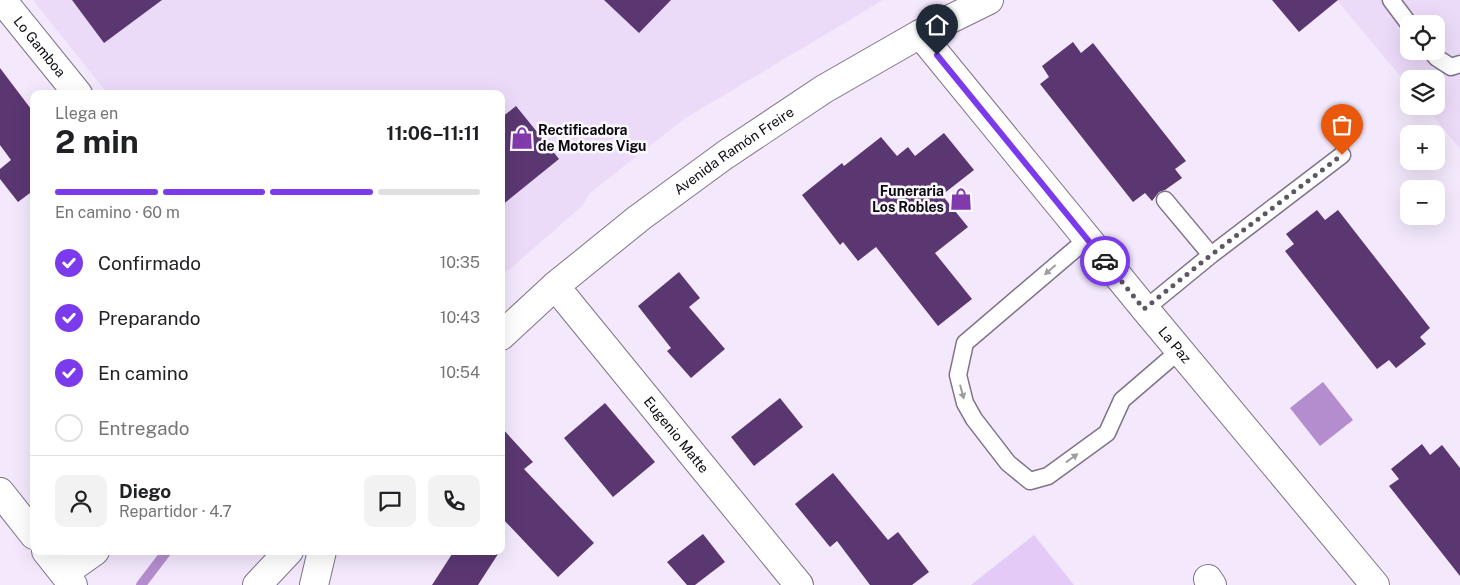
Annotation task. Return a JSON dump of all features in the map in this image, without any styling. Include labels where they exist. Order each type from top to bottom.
[{"type":"street","name":"Lo Gamboa","points":[[2,0],[75,90]]},
{"type":"street","name":"Avenida Ramón Freire","points":[[505,332],[555,286],[639,218],[725,155],[824,89],[920,34],[989,0]]},
{"type":"street","name":"La Paz","points":[[920,34],[1144,309],[1375,585]]},
{"type":"street","name":"Eugenio Matte","points":[[555,286],[799,585]]},
{"type":"street","points":[[0,492],[30,530]]},
{"type":"street","points":[[49,555],[68,579],[91,555]]},
{"type":"street","points":[[257,585],[286,555]]},
{"type":"street","points":[[314,585],[321,555]]},
{"type":"lane","points":[[1391,0],[1402,15]]},
{"type":"lane","points":[[1440,60],[1450,67],[1460,64]]},
{"type":"lane","points":[[1144,309],[1342,155]]},
{"type":"lane","points":[[1165,200],[1211,255]]},
{"type":"lane","points":[[1087,238],[965,343],[958,375],[965,404],[974,419],[1008,463],[1030,481],[1048,476],[1107,433],[1122,400],[1179,351]]},
{"type":"shaded area","points":[[33,0],[883,0],[684,119],[590,193],[582,206],[505,273],[505,90],[105,90]]},
{"type":"shaded area","points":[[1337,0],[1460,0],[1460,149],[1445,131],[1445,125],[1440,125],[1432,115],[1445,115],[1445,70],[1400,70],[1400,76]]},
{"type":"shaded area","points":[[1323,382],[1353,420],[1320,446],[1290,408]]},
{"type":"shaded area","points":[[1034,535],[1074,585],[971,585]]},
{"type":"building","points":[[72,0],[162,0],[104,43]]},
{"type":"building","points":[[604,0],[671,0],[639,33]]},
{"type":"building","points":[[1272,0],[1338,0],[1299,32]]},
{"type":"building","points":[[1073,42],[1081,53],[1093,43],[1186,161],[1175,169],[1182,178],[1159,192],[1152,201],[1145,193],[1133,202],[1040,84],[1049,77],[1042,66]]},
{"type":"building","points":[[0,68],[30,108],[30,193],[18,202],[0,179],[0,169],[11,160],[0,145]]},
{"type":"building","name":"Rectificadora de Motores Vigu","points":[[516,106],[559,159],[505,203],[505,115]]},
{"type":"building","points":[[944,133],[974,170],[942,195],[968,227],[935,253],[972,299],[938,326],[876,247],[858,261],[843,242],[840,245],[802,195],[842,163],[844,166],[881,137],[897,156],[908,147],[915,156]]},
{"type":"building","points":[[1317,210],[1325,220],[1338,210],[1430,328],[1420,337],[1426,344],[1396,368],[1389,360],[1377,369],[1285,251],[1294,244],[1286,234]]},
{"type":"building","points":[[679,272],[700,298],[689,307],[725,349],[691,378],[667,351],[671,348],[638,306]]},
{"type":"building","points":[[780,398],[803,427],[754,466],[731,437]]},
{"type":"building","points":[[605,403],[655,462],[613,497],[564,438]]},
{"type":"building","points":[[505,431],[533,462],[524,469],[594,543],[558,577],[505,521]]},
{"type":"building","points":[[1422,444],[1430,455],[1442,445],[1460,468],[1460,576],[1389,486],[1399,479],[1391,469]]},
{"type":"building","points":[[833,473],[888,540],[898,532],[929,572],[912,585],[870,585],[837,541],[830,547],[795,504]]},
{"type":"building","points":[[703,534],[725,562],[695,585],[687,585],[667,562]]},
{"type":"building","points":[[451,555],[497,555],[478,585],[432,585]]},
{"type":"waterway","points":[[141,585],[164,555]]},
{"type":"way so far","points":[[1105,261],[1144,309],[1342,155]]},
{"type":"place","name":"Rectificadora de Motores Vigu","points":[[522,138]]},
{"type":"place","name":"Funeraria Los Robles","points":[[961,199]]},
{"type":"route","points":[[937,55],[1105,261]]}]
